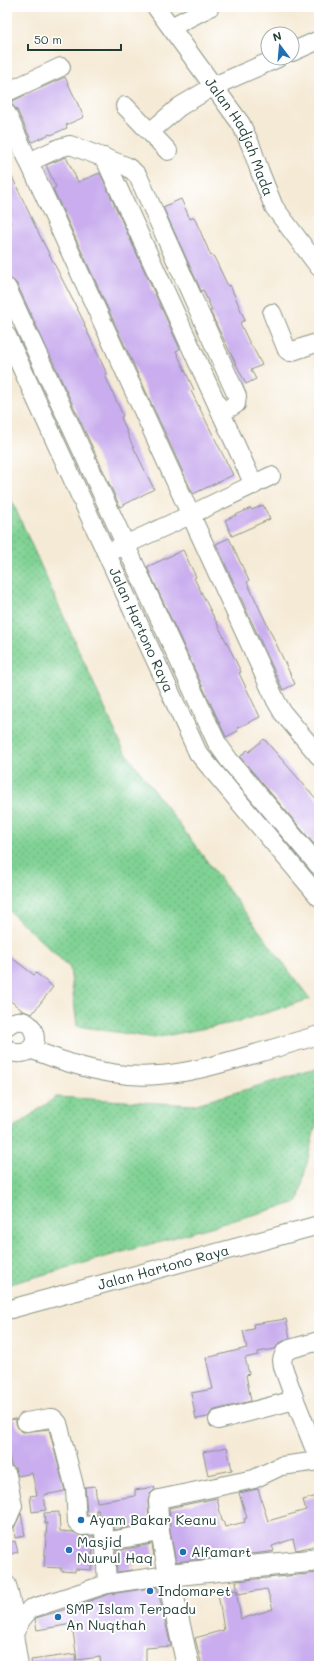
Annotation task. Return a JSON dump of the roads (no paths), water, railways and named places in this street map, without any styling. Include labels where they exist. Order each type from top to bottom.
[{"type":"main road","points":[[188,1666],[168,1575],[319,1560]]},
{"type":"street","name":"Jalan Hadjah Mada","points":[[156,7],[241,124],[247,135],[274,207],[319,267]]},
{"type":"street","points":[[171,27],[210,7]]},
{"type":"street","points":[[300,48],[319,40]]},
{"type":"street","points":[[150,132],[179,108],[214,86],[260,66]]},
{"type":"street","points":[[7,92],[61,67]]},
{"type":"street","points":[[125,106],[168,151]]},
{"type":"street","points":[[7,114],[190,515],[280,707],[283,713],[319,756]]},
{"type":"street","points":[[29,162],[65,146],[73,146],[104,157],[254,485]]},
{"type":"street","points":[[7,288],[222,752],[319,866]]},
{"type":"street","points":[[272,313],[287,350],[290,352],[319,342]]},
{"type":"street","name":"Jalan Hartono Raya","points":[[7,336],[198,753],[319,897]]},
{"type":"street","points":[[106,554],[271,476]]},
{"type":"street","points":[[7,1048],[15,1053],[23,1053],[30,1049],[35,1043],[35,1035],[32,1027],[26,1022],[11,1020]]},
{"type":"street","points":[[30,1049],[86,1068],[112,1074],[153,1074],[185,1072],[212,1067],[319,1035]]},
{"type":"street","name":"Jalan Hartono Raya","points":[[7,1310],[319,1225]]},
{"type":"street","points":[[19,1666],[14,1637],[17,1626],[30,1609],[107,1584],[168,1575],[160,1532],[159,1499],[254,1479],[281,1466],[319,1461],[283,1367],[283,1355],[290,1349],[319,1341]]},
{"type":"street","points":[[218,1420],[295,1400]]},
{"type":"street","points":[[26,1422],[53,1418],[58,1423],[75,1489],[77,1522],[82,1526],[94,1525],[102,1527],[107,1584]]},
{"type":"street","points":[[7,1475],[12,1506],[7,1520]]},
{"type":"street","points":[[104,1542],[160,1532]]},
{"type":"street","points":[[7,1585],[17,1626]]},
{"type":"place","name":"Ayam Bakar Keanu","points":[[81,1520]]},
{"type":"place","name":"Masjid Nuurul Haq","points":[[69,1550]]},
{"type":"place","name":"Alfamart","points":[[183,1552]]},
{"type":"place","name":"Indomaret","points":[[150,1591]]},
{"type":"place","name":"SMP Islam Terpadu An Nuqthah","points":[[58,1617]]}]
